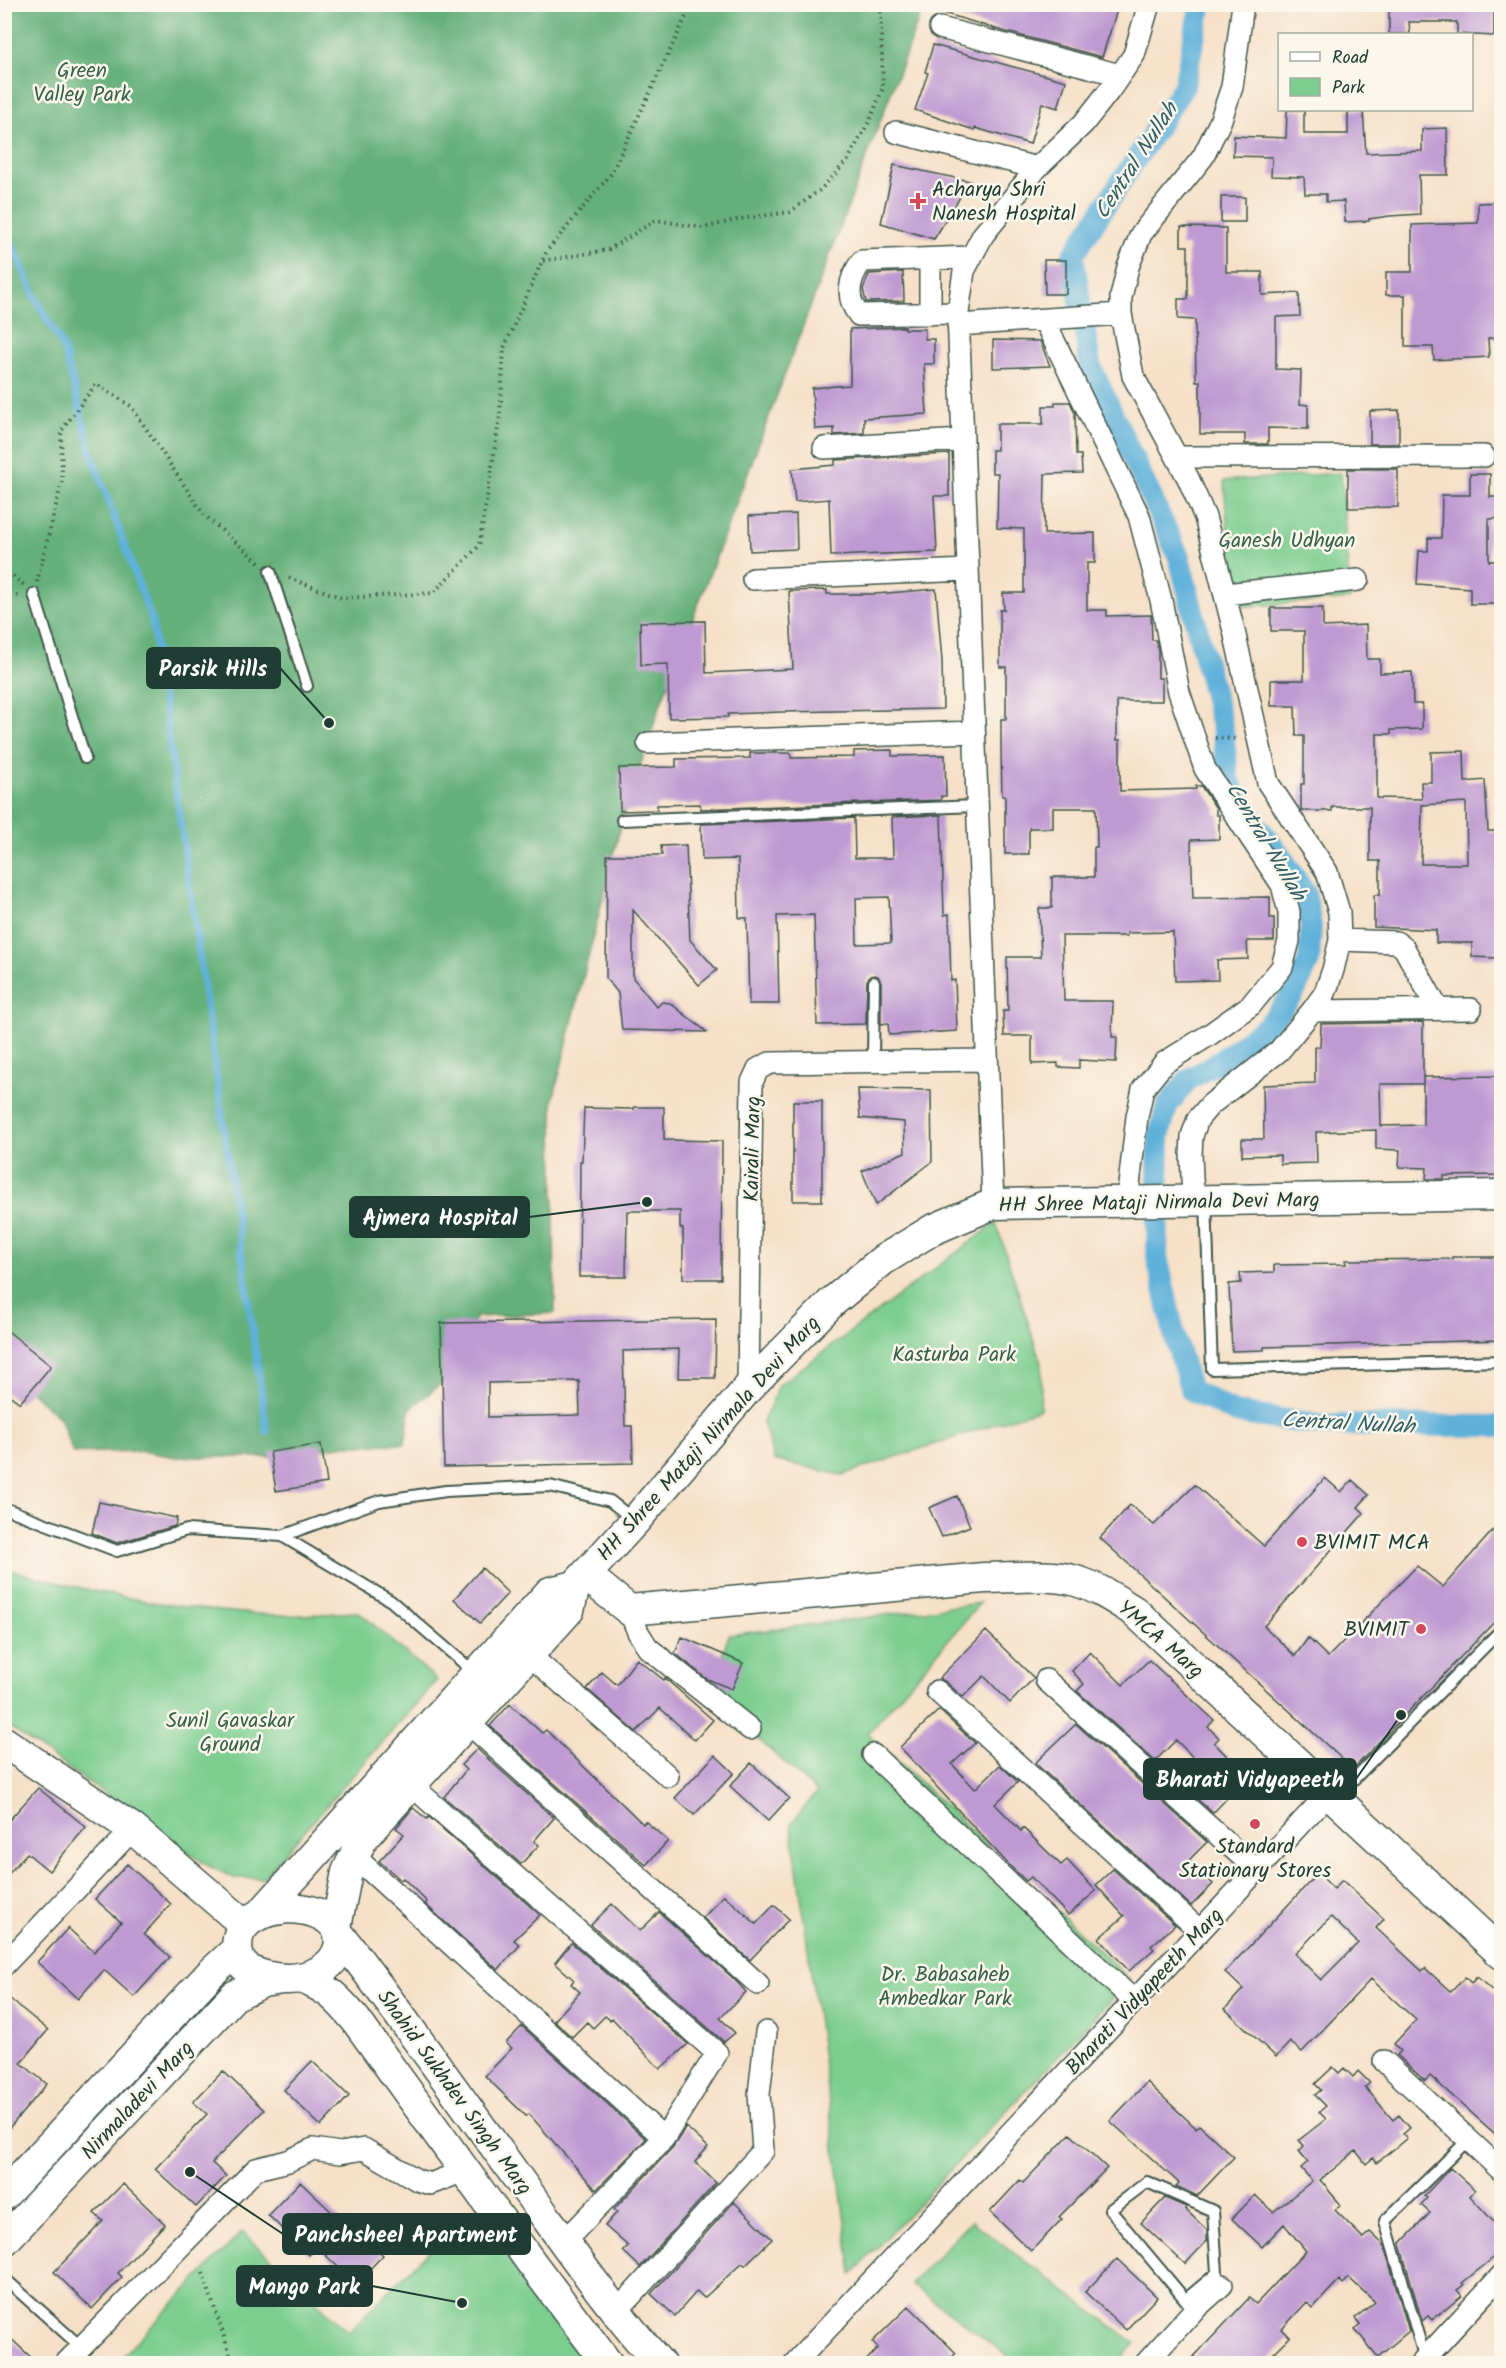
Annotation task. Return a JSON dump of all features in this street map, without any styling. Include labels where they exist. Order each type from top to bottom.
[{"type":"main road","name":"HH Shree Mataji Nirmala Devi Marg","points":[[337,1930],[347,1872],[362,1839],[569,1610],[580,1580],[635,1521],[748,1388],[831,1303],[883,1260],[932,1230],[993,1204],[1502,1195]]},
{"type":"main road","name":"YMCA Marg","points":[[629,1610],[984,1578],[1041,1577],[1075,1581],[1106,1594],[1134,1611],[1502,1954]]},
{"type":"main road","name":"HH Shree Mataji Nirmala Devi Marg","points":[[248,1929],[550,1592],[580,1580]]},
{"type":"main road","points":[[580,1580],[629,1610]]},
{"type":"main road","points":[[4,1742],[133,1829],[248,1929]]},
{"type":"main road","points":[[288,1908],[307,1910],[332,1921],[337,1930],[340,1947],[334,1961],[320,1972],[292,1978],[263,1976],[246,1967],[248,1929],[288,1908]]},
{"type":"main road","name":"Nirmaladevi Marg","points":[[4,2195],[210,1974],[248,1929]]},
{"type":"main road","name":"Shahid Sukhdev Singh Marg","points":[[337,1930],[564,2241],[660,2364]]},
{"type":"main road","name":"Nirmaladevi Marg","points":[[4,2241],[234,1996],[264,1982],[292,1978]]},
{"type":"main road","name":"Shahid Sukhdev Singh Marg","points":[[292,1978],[322,1986],[337,1997],[608,2364]]},
{"type":"street","points":[[993,1204],[958,319],[964,271],[983,235],[1037,168],[1083,124],[1134,55],[1149,4]]},
{"type":"street","points":[[1195,1200],[1192,1145],[1198,1119],[1210,1105],[1279,1051],[1312,1011],[1325,993],[1340,940],[1339,912],[1327,872],[1268,783],[1205,517],[1177,457],[1132,376],[1112,315],[1121,297],[1128,267],[1141,234],[1203,157],[1220,122],[1232,87],[1243,4]]},
{"type":"street","points":[[940,28],[1120,75]]},
{"type":"street","points":[[896,132],[1037,168]]},
{"type":"street","points":[[971,257],[862,261],[852,274],[851,305],[859,315],[930,314],[958,319],[1044,320],[1112,315]]},
{"type":"street","points":[[930,259],[930,314]]},
{"type":"street","points":[[1044,320],[1139,516],[1161,600],[1179,692],[1205,769],[1282,885],[1289,912],[1289,941],[1282,967],[1251,1005],[1164,1063],[1143,1089],[1137,1117],[1132,1202]]},
{"type":"street","points":[[824,448],[963,440]]},
{"type":"street","points":[[1177,457],[1484,456]]},
{"type":"street","points":[[753,579],[968,570]]},
{"type":"street","points":[[1225,594],[1358,580]]},
{"type":"street","points":[[648,743],[974,732]]},
{"type":"street","points":[[1340,940],[1396,942],[1404,948],[1438,1009]]},
{"type":"street","points":[[1312,1011],[1471,1009]]},
{"type":"street","name":"Kairali Marg","points":[[748,1388],[752,1082],[758,1069],[770,1063],[986,1060]]},
{"type":"street","points":[[629,1610],[648,1648],[750,1729]]},
{"type":"street","points":[[528,1654],[668,1776]]},
{"type":"street","points":[[1046,1680],[1257,1870]]},
{"type":"street","points":[[937,1691],[1200,1931]]},
{"type":"street","points":[[468,1722],[758,1984]]},
{"type":"street","points":[[873,1755],[1134,2001]]},
{"type":"street","points":[[411,1785],[717,2053],[664,2138],[564,2241]]},
{"type":"street","name":"Bharati Vidyapeeth Marg","points":[[794,2364],[1329,1793]]},
{"type":"street","points":[[4,1965],[133,1829]]},
{"type":"street","points":[[354,1856],[664,2138]]},
{"type":"street","points":[[617,2311],[764,2151],[759,2094],[766,2032]]},
{"type":"street","points":[[1384,2061],[1502,2171]]},
{"type":"street","points":[[65,2364],[256,2169],[288,2162],[313,2150],[340,2154],[364,2149],[417,2180],[430,2184],[464,2170]]},
{"type":"street","points":[[1422,2361],[1502,2275]]},
{"type":"street","points":[[1145,2364],[1190,2305],[1222,2285]]},
{"type":"lane","points":[[270,571],[307,686]]},
{"type":"lane","points":[[34,594],[85,758]]},
{"type":"lane","points":[[622,820],[977,806]]},
{"type":"lane","points":[[873,1061],[874,982]]},
{"type":"lane","points":[[1195,1200],[1212,1370],[1502,1361]]},
{"type":"lane","points":[[4,1508],[117,1551],[187,1530],[282,1536],[379,1501],[446,1491],[550,1486],[610,1501],[635,1521]]},
{"type":"lane","points":[[282,1536],[391,1601],[477,1674]]},
{"type":"lane","name":"Bharati Vidyapeeth Marg","points":[[1329,1793],[1347,1786],[1502,1629]]},
{"type":"lane","points":[[1422,2361],[1385,2220],[1468,2140]]},
{"type":"lane","points":[[1147,2182],[1213,2211],[1217,2273],[1190,2305],[1110,2210],[1147,2182]]},
{"type":"lane","points":[[4,2278],[81,2347]]},
{"type":"path","points":[[34,594],[62,481],[61,431],[96,384],[131,406],[204,515],[270,571],[342,598],[433,593],[479,546],[500,416],[504,348],[542,261],[547,251],[611,174],[692,4]]},
{"type":"path","points":[[542,261],[608,250],[656,220],[703,228],[740,219],[790,212],[820,190],[848,160],[870,120],[883,88],[880,4]]},
{"type":"path","points":[[4,568],[34,594]]},
{"type":"path","points":[[4,597],[34,594]]},
{"type":"path","points":[[1211,738],[1236,739]]},
{"type":"path","points":[[203,2273],[233,2364]]},
{"type":"green space","name":"Green Valley Park","points":[[4,5],[924,5],[661,703],[622,820],[553,1100],[555,1313],[476,1317],[442,1383],[410,1409],[405,1444],[346,1445],[272,1457],[176,1457],[141,1451],[73,1453],[60,1418],[21,1383],[4,1288]]},
{"type":"green space","name":"Ganesh Udhyan","points":[[1341,473],[1350,599],[1233,607],[1224,481]]},
{"type":"green space","name":"Kasturba Park","points":[[996,1223],[1042,1366],[1040,1409],[842,1475],[774,1460],[763,1422],[779,1385]]},
{"type":"green space","name":"Sunil Gavaskar Ground","points":[[4,1568],[71,1586],[139,1600],[207,1610],[286,1615],[359,1612],[437,1680],[263,1878],[234,1878],[207,1865],[5,1724]]},
{"type":"green space","name":"Dr. Babasaheb Ambedkar Park","points":[[980,1603],[868,1733],[1130,1980],[852,2274],[791,1824],[817,1792],[708,1694],[729,1635]]},
{"type":"green space","points":[[470,2210],[595,2363],[120,2364],[118,2361],[242,2232],[348,2332]]},
{"type":"green space","points":[[971,2221],[1135,2343],[1117,2363],[1017,2363],[911,2284]]},
{"type":"building","points":[[930,4],[1119,4],[1102,57],[930,9]]},
{"type":"building","points":[[1389,4],[1494,4],[1494,36],[1457,33],[1457,22],[1409,22],[1410,33],[1389,33]]},
{"type":"building","points":[[933,45],[1066,81],[1058,108],[1042,103],[1030,144],[975,128],[974,130],[915,110],[928,73],[925,72]]},
{"type":"building","points":[[1287,111],[1304,111],[1304,134],[1348,134],[1348,111],[1363,111],[1366,153],[1422,151],[1422,129],[1447,128],[1448,175],[1419,175],[1420,214],[1345,222],[1344,201],[1326,202],[1326,194],[1305,194],[1304,177],[1271,176],[1272,157],[1233,156],[1234,136],[1286,138]]},
{"type":"building","points":[[894,165],[970,181],[934,239],[881,223]]},
{"type":"building","points":[[1221,197],[1245,197],[1245,222],[1221,222]]},
{"type":"building","points":[[1502,202],[1502,338],[1488,338],[1489,357],[1434,360],[1433,347],[1405,347],[1405,295],[1386,295],[1386,272],[1412,272],[1412,225],[1478,223],[1478,203]]},
{"type":"building","points":[[1181,227],[1226,228],[1226,272],[1262,272],[1262,295],[1299,293],[1300,316],[1276,317],[1276,369],[1301,370],[1300,404],[1308,405],[1308,429],[1268,428],[1268,444],[1245,444],[1245,434],[1200,434],[1200,381],[1196,381],[1195,320],[1178,319],[1178,299],[1188,299],[1188,246],[1181,246]]},
{"type":"building","points":[[1044,260],[1066,260],[1066,294],[1045,294]]},
{"type":"building","points":[[903,272],[904,301],[866,302],[863,289],[869,274]]},
{"type":"building","points":[[905,327],[905,329],[925,329],[925,339],[934,339],[934,364],[924,364],[927,414],[864,418],[864,433],[834,435],[834,428],[815,429],[812,388],[850,385],[850,329]]},
{"type":"building","points":[[993,340],[1040,341],[1050,366],[993,368]]},
{"type":"building","points":[[1055,402],[1070,402],[1075,413],[1076,455],[1081,455],[1082,473],[1045,474],[1044,534],[1095,533],[1095,563],[1087,563],[1087,610],[1107,610],[1107,616],[1151,615],[1152,640],[1156,640],[1158,651],[1158,678],[1162,678],[1162,701],[1117,701],[1120,791],[1196,789],[1196,786],[1201,786],[1216,808],[1216,815],[1219,815],[1219,839],[1191,840],[1193,898],[1270,897],[1270,918],[1274,918],[1274,941],[1247,941],[1248,959],[1217,960],[1218,980],[1175,981],[1173,932],[1127,933],[1127,936],[1062,936],[1064,1001],[1113,1001],[1112,1037],[1117,1037],[1116,1062],[1079,1060],[1079,1068],[1058,1067],[1058,1063],[1032,1064],[1032,1036],[1004,1036],[1003,1011],[1008,1011],[1007,957],[1041,957],[1039,908],[1052,908],[1052,877],[1094,877],[1094,847],[1097,847],[1096,808],[1053,808],[1053,828],[1029,828],[1029,854],[1005,854],[1001,719],[1006,719],[1006,667],[1000,667],[1000,610],[1004,610],[1003,593],[1024,593],[1024,529],[997,528],[998,473],[992,473],[992,450],[997,450],[997,424],[1043,424],[1043,406],[1055,406]]},
{"type":"building","points":[[1399,410],[1399,444],[1370,444],[1370,411]]},
{"type":"building","points":[[949,454],[949,496],[934,496],[937,552],[831,556],[829,499],[795,502],[792,469],[835,465],[835,460]]},
{"type":"building","points":[[1348,469],[1398,469],[1398,507],[1348,508]]},
{"type":"building","points":[[1470,474],[1490,474],[1490,497],[1502,497],[1502,518],[1489,519],[1489,561],[1502,561],[1502,604],[1470,604],[1470,588],[1417,584],[1419,551],[1428,551],[1428,538],[1441,538],[1442,495],[1470,495]]},
{"type":"building","points":[[796,514],[797,549],[750,551],[749,516]]},
{"type":"building","points":[[936,589],[943,709],[781,712],[728,714],[728,717],[669,718],[668,664],[641,665],[640,622],[705,621],[706,673],[793,669],[789,591],[827,590],[827,594],[875,594]]},
{"type":"building","points":[[1271,608],[1323,608],[1323,627],[1366,625],[1367,659],[1380,659],[1380,673],[1412,672],[1413,704],[1422,704],[1422,729],[1391,730],[1391,734],[1377,734],[1377,798],[1422,799],[1421,782],[1431,782],[1431,752],[1464,751],[1465,782],[1485,780],[1488,831],[1502,831],[1502,949],[1497,949],[1497,958],[1472,957],[1472,943],[1436,943],[1436,930],[1374,927],[1374,895],[1380,895],[1380,861],[1370,861],[1370,807],[1332,807],[1332,811],[1302,811],[1304,736],[1296,736],[1295,706],[1271,706],[1271,680],[1304,680],[1304,631],[1271,631]],"holes":[[[1466,802],[1467,864],[1421,864],[1422,805]]]},
{"type":"building","points":[[892,750],[892,756],[945,755],[946,796],[941,796],[941,800],[701,809],[700,804],[657,805],[657,810],[620,811],[619,768],[676,767],[676,759],[750,758],[750,753],[791,753],[791,758],[854,757],[854,751]]},
{"type":"building","points":[[941,815],[944,915],[949,914],[951,981],[955,980],[957,1031],[889,1035],[888,1023],[881,1024],[881,982],[875,975],[870,976],[867,981],[866,1024],[817,1025],[814,915],[777,916],[779,1004],[749,1004],[747,918],[739,918],[738,859],[702,860],[701,824],[854,818],[855,858],[893,858],[892,817]],"holes":[[[889,897],[891,943],[857,944],[856,898]]]},
{"type":"building","points":[[686,845],[690,940],[717,970],[699,985],[633,910],[633,978],[657,1007],[662,1002],[670,1003],[707,1032],[622,1030],[618,993],[606,978],[607,855],[662,855],[661,846]]},
{"type":"building","points":[[1423,1022],[1423,1077],[1502,1076],[1502,1175],[1444,1176],[1444,1179],[1426,1179],[1427,1168],[1399,1167],[1400,1150],[1376,1149],[1376,1130],[1316,1132],[1317,1163],[1280,1164],[1280,1155],[1242,1156],[1242,1139],[1264,1139],[1263,1085],[1315,1083],[1315,1047],[1320,1047],[1321,1024]],"holes":[[[1380,1084],[1423,1084],[1423,1125],[1381,1126]]]},
{"type":"building","points":[[858,1089],[931,1090],[932,1162],[876,1205],[862,1171],[905,1152],[904,1122],[860,1118]]},
{"type":"building","points":[[793,1101],[822,1101],[822,1201],[793,1201]]},
{"type":"building","points":[[634,1107],[664,1107],[664,1140],[722,1141],[721,1279],[683,1279],[683,1229],[680,1228],[680,1211],[627,1211],[626,1277],[579,1277],[580,1161],[582,1161],[584,1108],[634,1109]]},
{"type":"building","points":[[1452,1257],[1502,1257],[1502,1340],[1264,1347],[1264,1350],[1232,1351],[1229,1284],[1241,1283],[1240,1273],[1274,1272],[1274,1265],[1346,1264],[1345,1260],[1452,1259]]},
{"type":"building","points":[[716,1319],[715,1378],[678,1378],[679,1349],[623,1351],[625,1426],[632,1426],[633,1463],[444,1467],[441,1323]],"holes":[[[579,1381],[580,1415],[488,1417],[488,1383]]]},
{"type":"building","points":[[4,1328],[51,1366],[20,1403],[4,1391]]},
{"type":"building","points":[[321,1444],[327,1483],[276,1491],[270,1452]]},
{"type":"building","name":"BVIMIT","points":[[1325,1478],[1341,1492],[1352,1480],[1369,1495],[1358,1507],[1364,1513],[1264,1626],[1295,1656],[1308,1638],[1328,1657],[1417,1566],[1443,1587],[1502,1520],[1502,1614],[1353,1769],[1100,1538],[1130,1505],[1154,1525],[1195,1485],[1264,1546]]},
{"type":"building","points":[[957,1496],[970,1526],[942,1537],[929,1508]]},
{"type":"building","points":[[99,1502],[177,1518],[175,1526],[117,1543],[92,1533]]},
{"type":"building","points":[[482,1568],[508,1593],[480,1623],[454,1599]]},
{"type":"building","points":[[986,1631],[1034,1678],[1010,1703],[984,1676],[963,1697],[939,1678]]},
{"type":"building","points":[[682,1637],[743,1663],[732,1689],[707,1679],[675,1653]]},
{"type":"building","points":[[1090,1652],[1123,1685],[1149,1660],[1214,1720],[1208,1727],[1219,1738],[1214,1743],[1235,1764],[1218,1781],[1231,1794],[1213,1813],[1196,1798],[1215,1780],[1176,1740],[1155,1761],[1077,1691],[1084,1684],[1072,1671]]},
{"type":"building","points":[[637,1659],[664,1680],[665,1678],[713,1720],[695,1740],[660,1708],[636,1732],[587,1689],[602,1672],[617,1685]]},
{"type":"building","points":[[510,1704],[542,1733],[546,1730],[643,1824],[645,1821],[668,1841],[646,1865],[490,1726]]},
{"type":"building","points":[[939,1710],[975,1743],[952,1764],[975,1789],[1000,1765],[1018,1782],[995,1804],[1021,1831],[1023,1828],[1061,1865],[1067,1860],[1096,1891],[1068,1915],[1031,1877],[1026,1881],[1009,1865],[900,1747]]},
{"type":"building","points":[[1076,1724],[1207,1842],[1189,1860],[1213,1884],[1191,1906],[1035,1763]]},
{"type":"building","points":[[477,1749],[554,1818],[534,1841],[539,1845],[521,1864],[444,1797],[466,1770],[461,1765]]},
{"type":"building","points":[[715,1755],[734,1773],[694,1815],[675,1798]]},
{"type":"building","points":[[751,1763],[789,1798],[768,1821],[730,1786]]},
{"type":"building","points":[[38,1788],[86,1827],[49,1871],[27,1853],[4,1879],[4,1826]]},
{"type":"building","points":[[413,1808],[427,1819],[429,1817],[540,1915],[514,1940],[520,1945],[498,1970],[425,1904],[427,1902],[403,1878],[401,1880],[379,1861],[404,1834],[396,1828]]},
{"type":"building","points":[[127,1864],[171,1904],[144,1934],[170,1957],[134,1997],[104,1970],[78,1999],[37,1962],[68,1928],[94,1952],[121,1922],[95,1899]]},
{"type":"building","points":[[1113,1869],[1175,1925],[1151,1946],[1154,1949],[1129,1971],[1099,1938],[1124,1916],[1096,1885]]},
{"type":"building","points":[[1318,1873],[1334,1889],[1342,1880],[1384,1919],[1376,1928],[1422,1971],[1425,1968],[1451,1992],[1465,1977],[1471,1983],[1477,1977],[1502,1999],[1502,2140],[1430,2076],[1425,2081],[1397,2055],[1401,2051],[1394,2044],[1416,2020],[1371,1979],[1302,2052],[1290,2042],[1276,2057],[1225,2009],[1243,1989],[1225,1972]],"holes":[[[1331,1917],[1358,1943],[1321,1980],[1295,1954]]]},
{"type":"building","points":[[724,1895],[756,1924],[774,1905],[789,1919],[750,1960],[703,1918]]},
{"type":"building","points":[[612,1904],[640,1931],[659,1912],[733,1978],[746,1992],[720,2018],[735,2033],[724,2042],[591,1925]]},
{"type":"building","points":[[571,1943],[688,2044],[660,2069],[612,2018],[610,2020],[605,2016],[593,2028],[587,2022],[572,2037],[554,2021],[580,1992],[571,1984],[574,1980],[555,1963]]},
{"type":"building","points":[[4,1994],[48,2030],[21,2063],[47,2084],[4,2134]]},
{"type":"building","points":[[522,2026],[646,2139],[596,2190],[529,2114],[526,2116],[485,2076],[512,2048],[506,2043]]},
{"type":"building","points":[[312,2061],[349,2096],[321,2126],[284,2090]]},
{"type":"building","points":[[1333,2067],[1339,2073],[1344,2068],[1353,2077],[1358,2071],[1370,2083],[1365,2087],[1393,2120],[1399,2115],[1410,2128],[1403,2134],[1407,2138],[1377,2163],[1373,2158],[1366,2164],[1356,2151],[1320,2180],[1341,2205],[1335,2210],[1363,2238],[1370,2232],[1384,2245],[1409,2331],[1378,2357],[1355,2329],[1360,2324],[1355,2318],[1375,2302],[1349,2278],[1343,2284],[1339,2280],[1313,2308],[1307,2302],[1282,2329],[1290,2337],[1263,2364],[1187,2364],[1249,2298],[1256,2304],[1306,2251],[1284,2224],[1262,2247],[1232,2219],[1255,2195],[1273,2212],[1312,2181],[1301,2168],[1308,2162],[1299,2151],[1304,2146],[1299,2140],[1326,2119],[1319,2112],[1326,2106],[1315,2095],[1321,2090],[1315,2084]]},
{"type":"building","points":[[223,2071],[264,2110],[212,2163],[226,2176],[196,2207],[155,2169],[207,2114],[193,2102]]},
{"type":"building","points":[[1147,2082],[1196,2128],[1199,2125],[1234,2157],[1197,2196],[1176,2186],[1179,2183],[1110,2121]]},
{"type":"building","points":[[686,2127],[708,2147],[695,2162],[716,2183],[640,2267],[623,2251],[628,2246],[605,2226],[617,2212],[614,2209],[673,2147]]},
{"type":"building","points":[[1070,2134],[1107,2168],[1059,2217],[1062,2219],[1031,2251],[990,2212],[1020,2180],[1023,2183]]},
{"type":"building","points":[[1450,2168],[1475,2190],[1470,2196],[1502,2231],[1502,2251],[1462,2283],[1464,2285],[1457,2290],[1462,2296],[1432,2320],[1428,2316],[1422,2321],[1400,2244],[1430,2213],[1421,2205],[1427,2198],[1424,2196]]},
{"type":"building","points":[[300,2182],[355,2234],[358,2231],[383,2255],[356,2284],[317,2247],[309,2255],[268,2215]]},
{"type":"building","points":[[123,2184],[165,2224],[118,2273],[122,2277],[92,2309],[54,2272],[103,2221],[94,2213]]},
{"type":"building","points":[[1165,2198],[1186,2207],[1185,2209],[1207,2230],[1207,2241],[1185,2264],[1141,2223]]},
{"type":"building","points":[[734,2202],[772,2239],[745,2265],[742,2263],[704,2298],[697,2291],[675,2316],[651,2294]]},
{"type":"building","points":[[1117,2259],[1157,2297],[1126,2330],[1085,2292]]},
{"type":"building","points":[[909,2306],[956,2353],[946,2364],[863,2364],[878,2348],[872,2342]]},
{"type":"building","points":[[4,2332],[38,2364],[4,2364]]},
{"type":"waterway","name":"Central Nullah","points":[[1201,4],[1184,86],[1073,255],[1090,365],[1179,557],[1223,730],[1228,780],[1248,814],[1281,856],[1305,893],[1311,926],[1309,961],[1294,993],[1268,1025],[1221,1060],[1187,1081],[1167,1106],[1159,1136],[1157,1257],[1176,1342],[1191,1390],[1236,1413],[1319,1425],[1502,1426]]},
{"type":"waterway","points":[[4,224],[35,297],[63,347],[93,458],[152,621],[267,1432]]},
{"type":"place","name":"Acharya Shri Nanesh Hospital","points":[[918,201]]},
{"type":"place","name":"Parsik Hills","points":[[329,723]]},
{"type":"place","name":"Ajmera Hospital","points":[[647,1202]]},
{"type":"place","name":"BVIMIT MCA","points":[[1302,1542]]},
{"type":"place","name":"BVIMIT","points":[[1421,1629]]},
{"type":"place","name":"Bharati Vidyapeeth","points":[[1401,1715]]},
{"type":"place","name":"Standard Stationary Stores","points":[[1255,1824]]},
{"type":"place","name":"Panchsheel Apartment","points":[[190,2172]]},
{"type":"place","name":"Mango Park","points":[[462,2303]]}]
